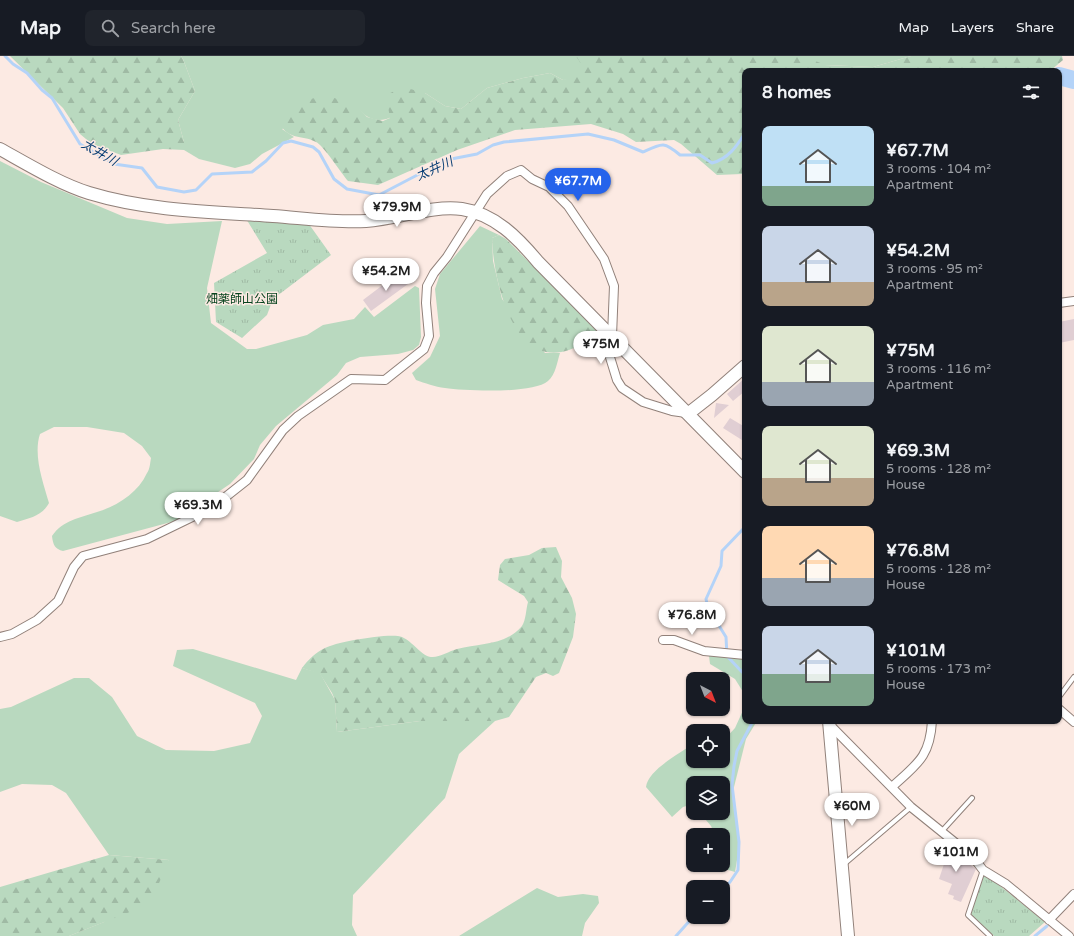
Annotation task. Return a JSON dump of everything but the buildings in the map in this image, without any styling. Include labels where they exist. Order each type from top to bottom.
[{"type":"street","points":[[0,149],[51,176],[88,193],[126,202],[179,210],[366,221],[444,208],[463,209],[476,213],[498,224],[518,238],[538,262],[689,413],[742,469]]},
{"type":"street","points":[[0,637],[12,634],[37,620],[58,601],[74,567],[83,556],[152,537],[213,507],[247,480],[283,430],[298,416],[352,379],[386,380],[424,349],[429,336],[426,302],[427,286],[434,273],[447,257],[487,194],[507,176],[521,170],[549,187],[568,206],[604,259],[614,286],[612,336],[608,354],[617,380],[622,388],[643,402],[672,411],[689,413],[742,369]]},
{"type":"street","points":[[1062,303],[1074,301]]},
{"type":"street","points":[[663,640],[674,640],[704,651],[742,654]]},
{"type":"street","points":[[1062,712],[1074,722]]},
{"type":"street","points":[[829,724],[848,936]]},
{"type":"street","points":[[830,724],[893,786],[911,807],[973,857],[983,870],[1006,884],[1069,936]]},
{"type":"street","points":[[893,786],[921,761],[932,732],[932,724]]},
{"type":"street","points":[[1049,920],[1074,894]]},
{"type":"lane","points":[[1062,693],[1074,677]]},
{"type":"lane","points":[[942,831],[972,798]]},
{"type":"lane","points":[[842,866],[911,807]]},
{"type":"lane","points":[[983,870],[968,915],[990,936]]},
{"type":"green space","points":[[10,56],[181,56],[195,91],[178,120],[184,142],[184,150],[163,149],[121,155],[92,144],[80,134],[63,108]]},
{"type":"green space","points":[[181,56],[911,56],[873,67],[825,65],[742,68],[742,70],[563,80],[550,73],[523,78],[487,88],[461,109],[445,106],[425,93],[398,114],[384,120],[376,120],[368,117],[356,106],[282,129],[294,137],[262,154],[250,164],[235,168],[199,159],[184,150],[184,142],[178,120],[195,91]]},
{"type":"green space","points":[[575,56],[804,56],[825,65],[873,67],[911,56],[1062,56],[1063,60],[1054,68],[742,68],[742,174],[717,175],[681,144],[674,140],[636,142],[623,134],[591,124],[515,130],[457,150],[378,185],[348,181],[319,144],[291,135],[286,132],[279,122],[282,115],[303,101],[326,95],[357,106],[367,117],[383,121],[390,118],[386,95],[403,87],[425,93],[445,106],[461,109],[487,88],[523,78],[550,73],[563,80],[578,76],[581,65]]},
{"type":"green space","points":[[0,161],[41,182],[127,218],[167,224],[222,221],[207,288],[211,323],[247,349],[256,349],[307,335],[323,325],[354,319],[365,307],[374,317],[415,286],[419,288],[421,337],[419,345],[413,350],[398,354],[360,357],[346,363],[337,375],[276,426],[260,445],[254,459],[230,484],[175,521],[63,551],[60,550],[55,546],[52,539],[52,536],[56,531],[61,526],[72,520],[105,509],[126,498],[143,480],[149,470],[151,458],[142,446],[124,433],[87,427],[54,427],[40,434],[38,442],[38,460],[49,503],[39,514],[17,522],[0,516]]},
{"type":"green space","name":"畑薬師山公園","points":[[245,217],[306,220],[331,255],[273,299],[267,315],[242,338],[216,322],[214,283],[267,253]]},
{"type":"green space","points":[[480,226],[499,235],[492,238],[493,261],[502,299],[545,353],[560,353],[553,375],[548,381],[540,385],[514,390],[483,391],[455,389],[438,387],[416,380],[412,373],[430,357],[440,336],[435,289],[440,274]]},
{"type":"green space","points":[[499,235],[506,239],[596,329],[596,336],[593,339],[569,350],[549,353],[533,346],[520,334],[510,316],[496,275],[492,238]]},
{"type":"green space","points":[[556,547],[562,561],[561,577],[572,598],[576,614],[573,637],[559,673],[553,676],[546,673],[536,677],[509,717],[495,721],[420,721],[337,732],[335,700],[332,693],[320,674],[302,668],[315,654],[325,648],[340,643],[364,638],[396,636],[406,639],[424,654],[434,657],[457,649],[492,643],[508,637],[522,626],[528,602],[524,596],[498,580],[500,565],[505,559],[529,555],[542,548]]},
{"type":"green space","points":[[193,649],[296,680],[302,668],[320,673],[335,700],[337,732],[420,721],[495,721],[459,754],[445,798],[353,895],[352,925],[357,936],[69,936],[104,922],[169,860],[109,855],[66,793],[52,785],[22,784],[0,792],[0,709],[11,707],[74,678],[89,678],[112,697],[137,736],[166,750],[214,751],[250,743],[262,716],[255,703],[173,666],[177,650]]},
{"type":"green space","points":[[709,656],[742,656],[742,690],[735,679],[730,676],[730,672],[723,672],[710,664]]},
{"type":"green space","points":[[742,713],[742,724],[755,724],[746,739],[732,795],[740,842],[735,872],[730,871],[730,828],[712,828],[706,820],[730,820],[730,776],[686,776],[686,806],[672,817],[646,787],[652,775],[658,769],[686,749],[686,768],[730,768],[730,733],[735,728]]},
{"type":"green space","points":[[109,855],[169,860],[150,904],[69,936],[0,936],[0,887]]},
{"type":"green space","points":[[984,873],[1045,922],[1029,936],[994,936],[971,915],[971,908]]},
{"type":"green space","points":[[537,888],[558,897],[583,894],[598,896],[599,903],[585,923],[582,936],[459,936]]},
{"type":"waterway","name":"太井川","points":[[5,56],[13,64],[27,73],[42,90],[52,98],[80,144],[114,164],[142,168],[157,187],[184,192],[196,190],[212,174],[252,172],[266,161],[283,143],[291,141],[313,147],[319,152],[334,179],[347,189],[379,195],[446,160],[477,154],[493,145],[504,142],[588,134],[614,140],[643,152],[659,145],[663,145],[670,147],[680,155],[700,155],[712,163],[727,155],[742,137]]},
{"type":"waterway","name":"太井川","points":[[1062,77],[1074,80]]},
{"type":"waterway","points":[[742,530],[722,551],[721,566],[706,599],[708,608],[726,637],[727,656],[742,672]]},
{"type":"waterway","points":[[730,882],[738,870],[739,842],[732,785],[734,766],[737,751],[751,724]]},
{"type":"waterway","points":[[676,936],[687,924]]},
{"type":"waterway","points":[[1035,936],[1047,926]]}]
